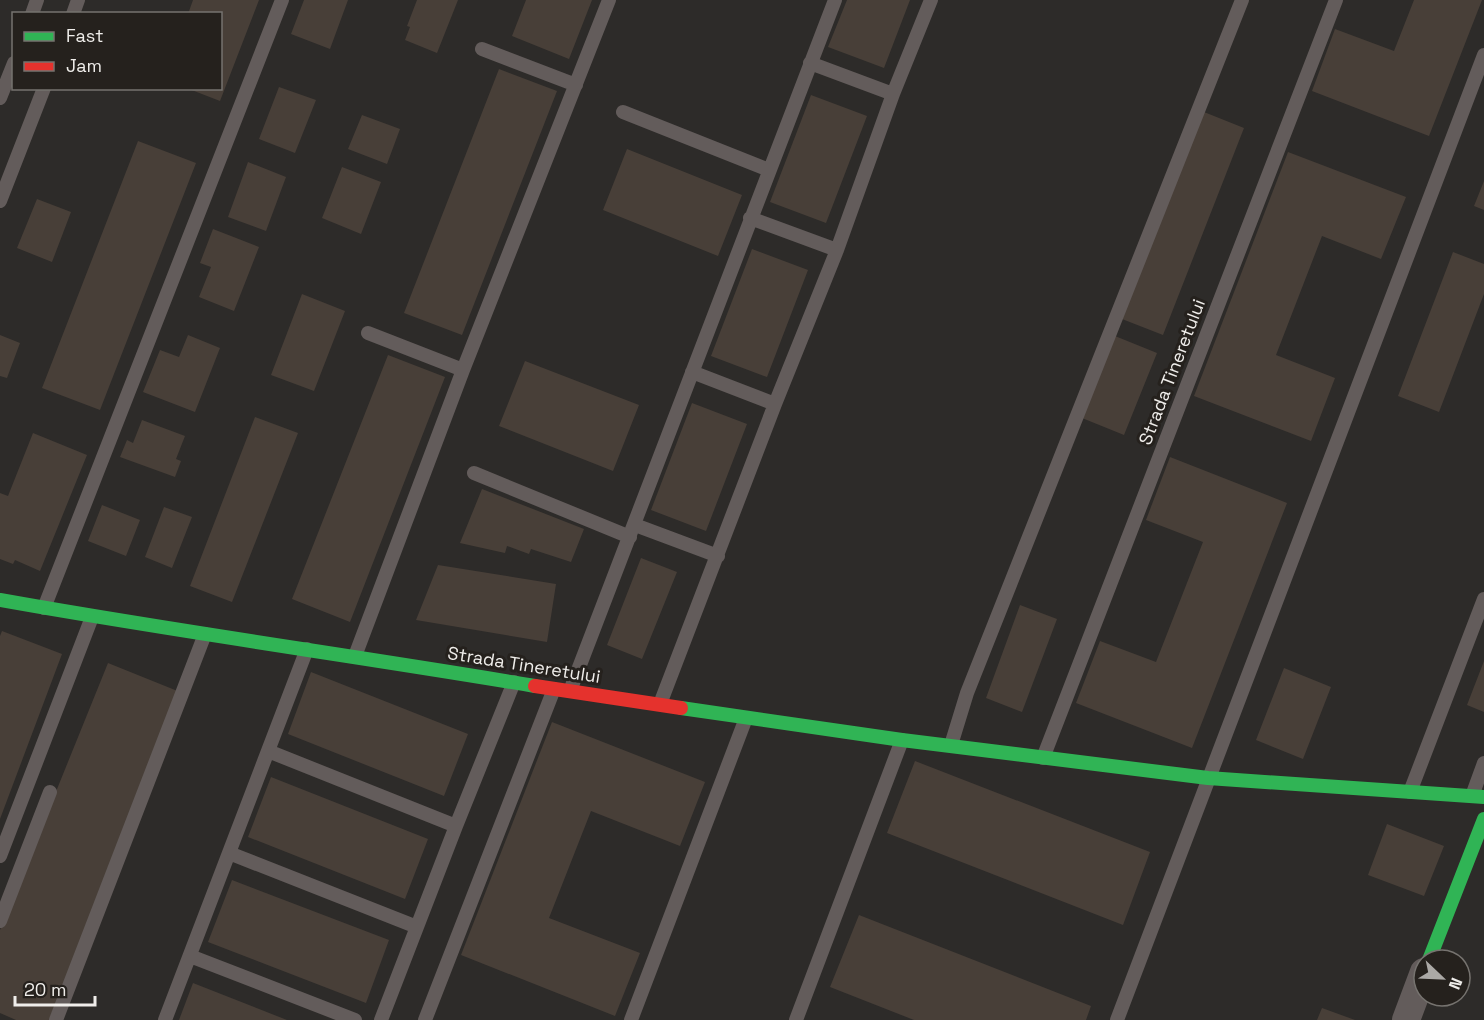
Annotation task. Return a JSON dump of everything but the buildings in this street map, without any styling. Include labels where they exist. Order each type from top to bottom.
[{"type":"street","name":"Strada Tineretului","points":[[1,603],[355,656],[554,689],[902,740],[1208,778],[1478,796]]},
{"type":"street","points":[[1434,948],[1484,819]]},
{"type":"street","points":[[1406,1020],[1412,1004]]},
{"type":"lane","points":[[44,608],[282,0]]},
{"type":"lane","points":[[355,656],[463,370],[609,0]]},
{"type":"lane","points":[[570,691],[835,0]]},
{"type":"lane","points":[[660,704],[775,404],[837,250],[893,94],[931,0]]},
{"type":"lane","points":[[951,746],[967,693],[1242,0]]},
{"type":"lane","name":"Strada Tineretului","points":[[1043,758],[1336,0]]},
{"type":"lane","points":[[482,49],[576,85]]},
{"type":"lane","points":[[1117,1020],[1484,55]]},
{"type":"lane","points":[[810,63],[893,94]]},
{"type":"lane","points":[[0,98],[12,68]]},
{"type":"lane","points":[[0,201],[43,90]]},
{"type":"lane","points":[[623,112],[769,170]]},
{"type":"lane","points":[[750,218],[837,250]]},
{"type":"lane","points":[[368,333],[463,370]]},
{"type":"lane","points":[[692,372],[775,404]]},
{"type":"lane","points":[[474,473],[632,531],[718,556]]},
{"type":"lane","points":[[1410,792],[1484,599]]},
{"type":"lane","points":[[0,856],[92,617]]},
{"type":"lane","points":[[56,1020],[205,634]]},
{"type":"lane","points":[[165,1020],[307,649]]},
{"type":"lane","points":[[381,1020],[514,682]]},
{"type":"lane","points":[[425,1020],[554,689]]},
{"type":"lane","points":[[632,1020],[746,716]]},
{"type":"lane","points":[[796,1020],[902,740]]},
{"type":"lane","points":[[268,751],[456,826]]},
{"type":"lane","points":[[1478,796],[1484,763]]},
{"type":"lane","points":[[0,921],[50,792]]},
{"type":"lane","points":[[229,853],[417,927]]},
{"type":"lane","points":[[190,956],[356,1020]]},
{"type":"traffic: fast","points":[[0,600],[535,686]]},
{"type":"traffic: fast","points":[[681,708],[902,740],[1208,778],[1484,797]]},
{"type":"traffic: fast","points":[[1434,948],[1484,819]]},
{"type":"traffic: jam","points":[[535,686],[681,708]]}]
